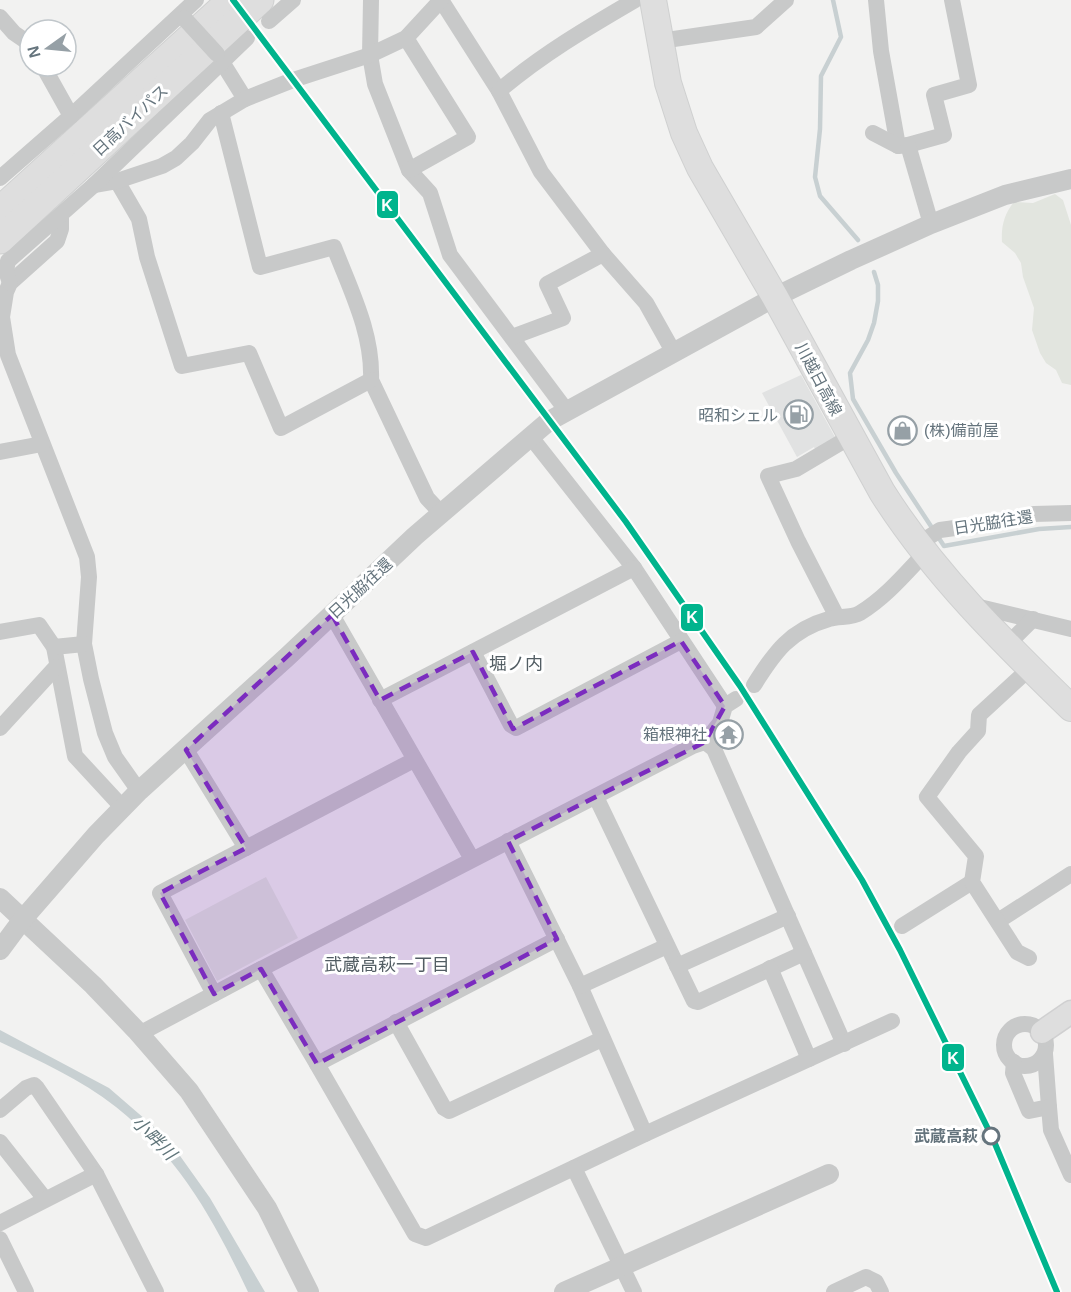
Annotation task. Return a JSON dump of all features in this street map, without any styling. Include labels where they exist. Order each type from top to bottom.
[{"type":"highway","name":"日高バイパス","points":[[0,210],[231,0]]},
{"type":"highway","name":"日高バイパス","points":[[0,240],[264,10]]},
{"type":"main road","name":"川越日高線","points":[[653,0],[668,83],[684,133],[700,168],[842,411],[850,437],[894,511],[928,541],[970,605],[1071,708]]},
{"type":"main road","points":[[1043,1043],[1071,1012]]},
{"type":"street","points":[[0,178],[182,16],[195,0]]},
{"type":"street","points":[[264,10],[293,0]]},
{"type":"street","points":[[371,0],[370,55],[375,84],[409,170],[430,193],[450,255],[566,410]]},
{"type":"street","points":[[94,185],[117,181],[162,166],[176,158],[192,143],[210,120],[245,99],[293,80],[370,55],[406,38],[441,0],[499,91],[541,172],[603,254],[646,303],[674,353]]},
{"type":"street","points":[[499,91],[547,53],[635,0]]},
{"type":"street","points":[[876,0],[881,51],[903,145],[931,224]]},
{"type":"street","points":[[873,133],[903,145],[944,135],[934,95],[969,85],[951,0]]},
{"type":"street","points":[[660,41],[756,27],[779,3]]},
{"type":"street","points":[[182,16],[220,57],[245,99]]},
{"type":"street","points":[[0,17],[7,35]]},
{"type":"street","points":[[139,791],[115,757],[105,733],[84,644],[89,577],[87,557],[8,355],[2,317],[6,292],[10,283],[6,271],[8,261],[94,185],[220,57],[247,38]]},
{"type":"street","points":[[406,38],[468,137],[409,170]]},
{"type":"street","points":[[50,78],[71,116]]},
{"type":"street","points":[[221,113],[260,267],[334,247],[360,313],[372,359],[371,380],[427,498],[441,513]]},
{"type":"street","name":"日光脇往還","points":[[0,950],[23,919],[139,791],[333,615],[441,513],[530,436],[566,410],[775,297],[851,260],[931,224],[1005,195],[1071,179]]},
{"type":"street","points":[[117,181],[139,219],[147,257],[182,366],[249,353],[281,428],[371,380]]},
{"type":"street","points":[[512,337],[562,318],[547,284],[603,254]]},
{"type":"street","points":[[140,1034],[472,859],[693,746],[705,742],[720,723],[731,703],[681,641],[634,568],[530,436]]},
{"type":"street","points":[[837,617],[768,476],[796,470],[850,437]]},
{"type":"street","points":[[0,452],[42,444]]},
{"type":"street","name":"日光脇往還","points":[[928,541],[1034,514],[1071,513]]},
{"type":"street","points":[[754,685],[771,657],[790,638],[815,623],[837,617],[858,615],[902,580],[928,541]]},
{"type":"street","points":[[380,700],[634,568]]},
{"type":"street","points":[[970,605],[1071,629]]},
{"type":"street","points":[[333,615],[472,859]]},
{"type":"street","points":[[1008,644],[1033,619]]},
{"type":"street","points":[[0,632],[39,625],[54,647],[56,667],[75,756],[123,808]]},
{"type":"street","points":[[472,652],[511,725],[516,728],[681,641]]},
{"type":"street","points":[[54,647],[84,644]]},
{"type":"street","points":[[0,728],[56,667]]},
{"type":"street","points":[[1029,958],[1017,952],[972,882],[976,856],[927,797],[959,752],[978,731],[979,715],[1030,668]]},
{"type":"street","points":[[705,742],[714,749],[844,1044]]},
{"type":"street","points":[[186,750],[246,848]]},
{"type":"street","points":[[213,994],[160,892],[414,760]]},
{"type":"street","points":[[596,797],[694,1001],[698,1002],[804,953]]},
{"type":"street","points":[[508,841],[580,987],[645,1134]]},
{"type":"street","points":[[998,921],[1071,874]]},
{"type":"street","points":[[902,926],[972,882]]},
{"type":"street","points":[[2,901],[93,984],[189,1091],[267,1208],[309,1292]]},
{"type":"street","points":[[677,966],[788,916]]},
{"type":"street","points":[[317,1064],[557,939]]},
{"type":"street","points":[[580,987],[667,946]]},
{"type":"street","points":[[261,969],[415,1234],[426,1238],[645,1134],[892,1021]]},
{"type":"street","points":[[770,969],[809,1059]]},
{"type":"street","points":[[396,1022],[444,1108],[449,1111],[602,1038]]},
{"type":"street","points":[[1043,1043],[1036,1063],[1031,1065],[1019,1065],[1006,1052],[1005,1045],[1009,1032],[1020,1025],[1033,1025],[1043,1043],[1051,1130],[1071,1175]]},
{"type":"street","points":[[1014,1062],[1013,1072],[1029,1112],[1049,1107]]},
{"type":"street","points":[[0,1110],[27,1088],[34,1085],[38,1088],[96,1173],[156,1292]]},
{"type":"street","points":[[0,1142],[45,1199]]},
{"type":"street","points":[[574,1168],[634,1292]]},
{"type":"street","points":[[0,1223],[96,1173]]},
{"type":"street","points":[[564,1292],[829,1174]]},
{"type":"street","points":[[0,1239],[26,1292]]},
{"type":"street","points":[[834,1292],[866,1277],[876,1282],[882,1292]]},
{"type":"highlighted area","points":[[332,615],[380,700],[473,652],[513,729],[681,641],[725,706],[705,742],[508,841],[557,939],[317,1064],[261,969],[214,994],[160,893],[246,848],[186,750]]},
{"type":"shaded area","points":[[1055,194],[1063,200],[1071,225],[1071,385],[1062,383],[1056,370],[1046,363],[1040,353],[1032,330],[1034,308],[1023,277],[1021,263],[1015,253],[1002,242],[1004,221],[1014,202],[1033,203]]},
{"type":"shaded area","name":"昭和シェル","points":[[801,375],[836,439],[816,451],[814,447],[797,457],[762,393]]},
{"type":"shaded area","points":[[266,877],[298,938],[217,981],[185,920]]},
{"type":"water","name":"小畔川","points":[[0,1030],[109,1088],[153,1126],[173,1146],[210,1198],[265,1292],[248,1292],[222,1240],[193,1192],[159,1147],[139,1127],[89,1088],[0,1042]]},
{"type":"waterway","points":[[833,0],[841,37],[821,76],[820,129],[815,177],[820,196],[858,240]]},
{"type":"waterway","points":[[874,272],[878,285],[878,301],[868,340],[850,373],[853,399],[896,473],[944,546],[1039,529],[1071,527]]},
{"type":"transit line","name":"K","points":[[233,0],[626,522],[740,686],[862,880],[900,950],[993,1139],[1057,1292]]},
{"type":"place","name":"昭和シェル","points":[[799,415]]},
{"type":"place","name":"(株)備前屋","points":[[903,430]]},
{"type":"place","name":"箱根神社","points":[[728,734]]},
{"type":"place","name":"武蔵高萩","points":[[991,1136]]},
{"type":"district","name":"堀ノ内","points":[[516,664]]},
{"type":"district","name":"武蔵高萩一丁目","points":[[387,965]]}]
